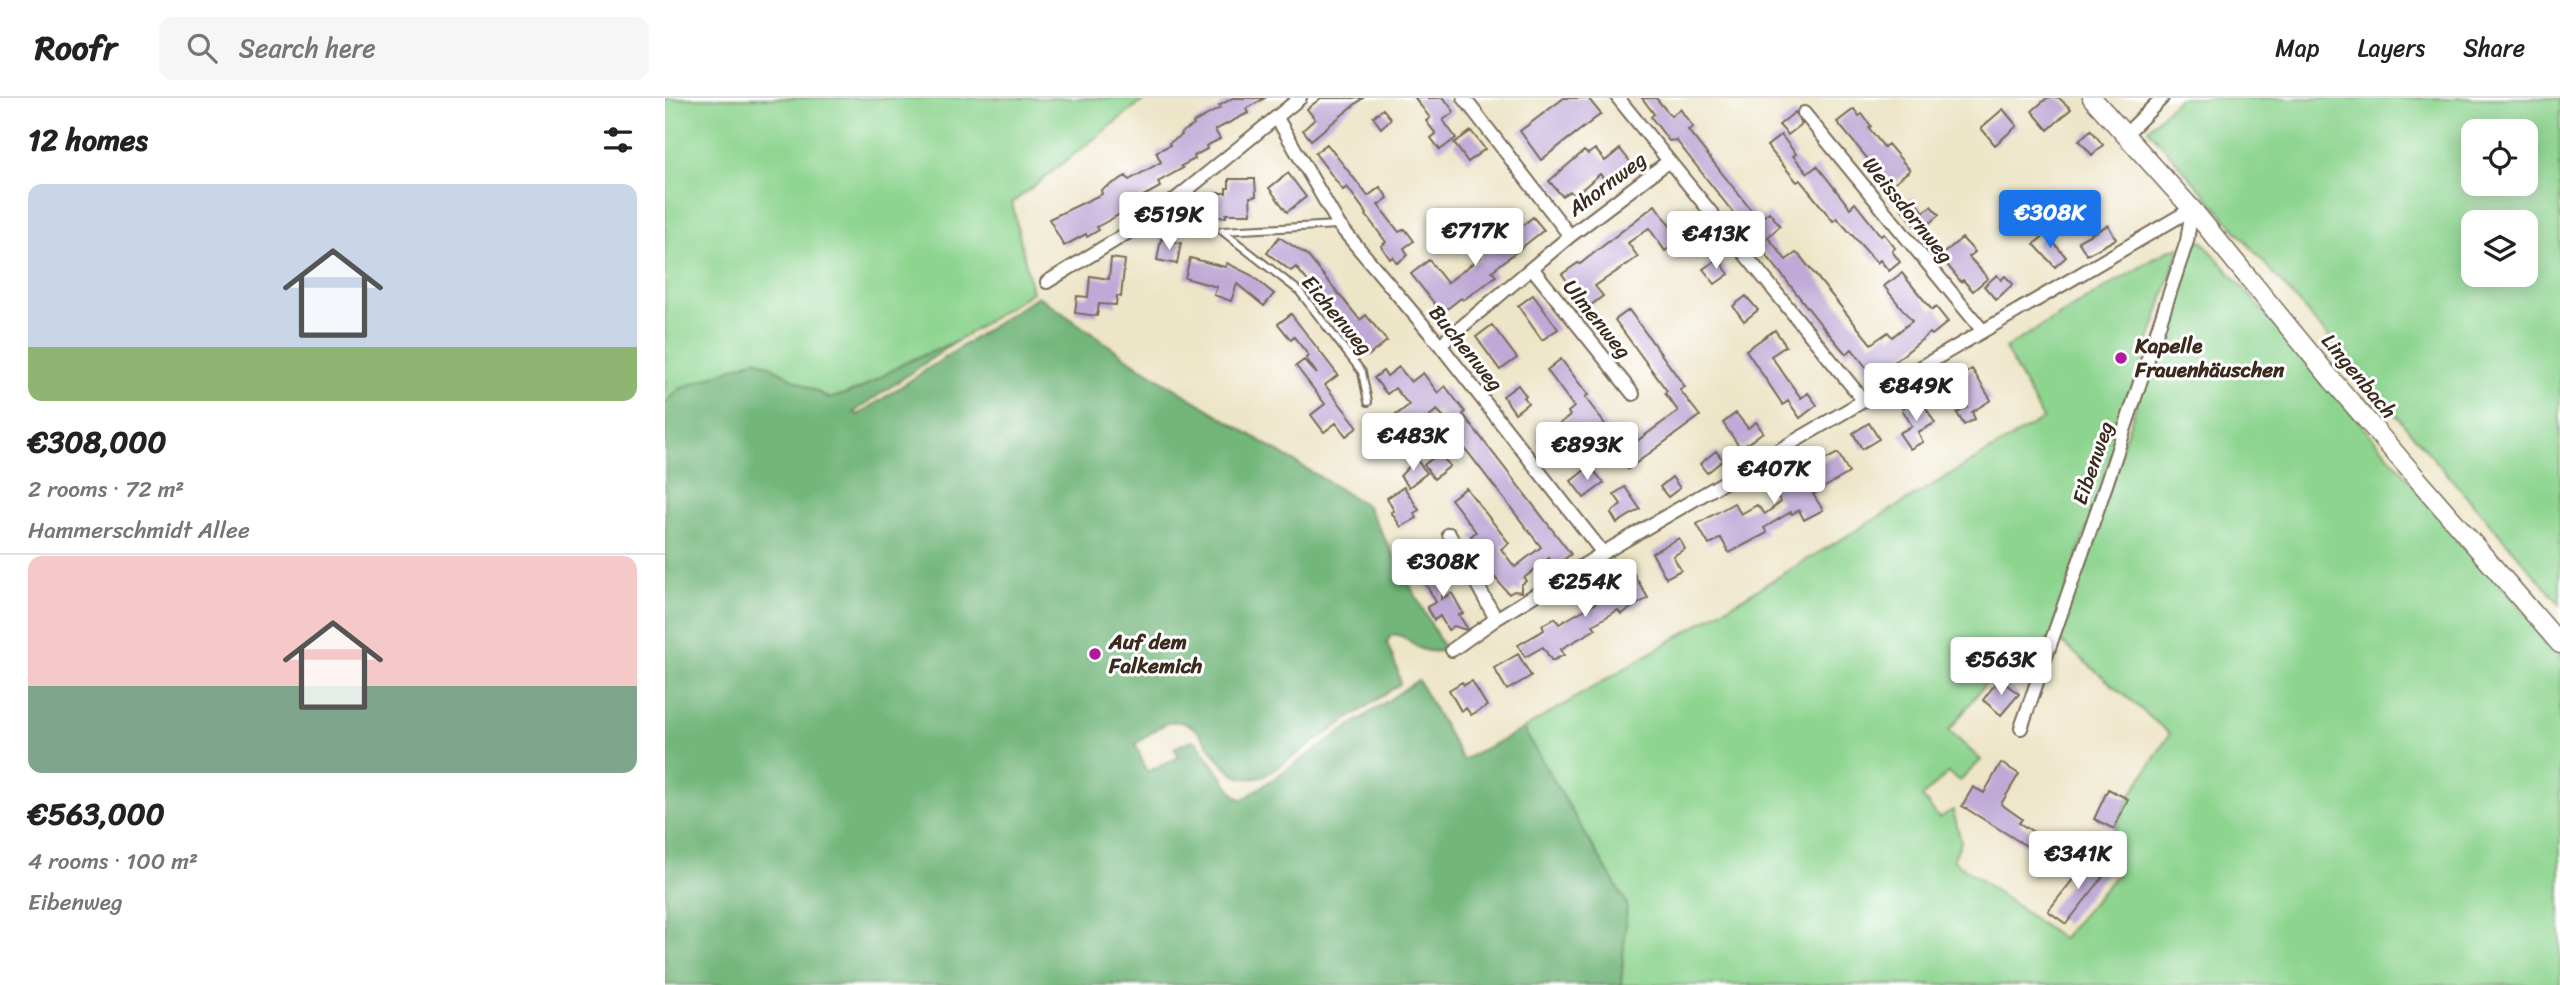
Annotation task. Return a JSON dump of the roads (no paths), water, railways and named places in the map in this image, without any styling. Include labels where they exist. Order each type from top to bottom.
[{"type":"street","points":[[1047,282],[1155,216],[1300,98]]},
{"type":"street","points":[[1464,98],[1570,236]]},
{"type":"street","points":[[1619,98],[1864,401]]},
{"type":"street","name":"Lingenbach","points":[[2092,98],[2192,209],[2332,380],[2560,644]]},
{"type":"street","points":[[2124,136],[2162,98]]},
{"type":"street","name":"Weissdornweg","points":[[1804,113],[1983,331]]},
{"type":"street","name":"Buchenweg","points":[[1277,118],[1339,225],[1440,345],[1603,553]]},
{"type":"street","name":"Ahornweg","points":[[1440,345],[1570,236],[1669,161]]},
{"type":"street","points":[[1452,650],[1496,619],[1603,553],[2192,209]]},
{"type":"street","name":"Eibenweg","points":[[2021,728],[2179,267],[2187,241],[2192,209]]},
{"type":"street","name":"Ulmenweg","points":[[1532,268],[1633,394]]},
{"type":"street","points":[[1450,534],[1496,619]]},
{"type":"lane","name":"Eichenweg","points":[[1339,225],[1222,231],[1299,291],[1362,372],[1368,402]]},
{"type":"place","name":"Kapelle Frauenhäuschen","points":[[2121,358]]},
{"type":"place","name":"Auf dem Falkemich","points":[[1095,654]]}]
